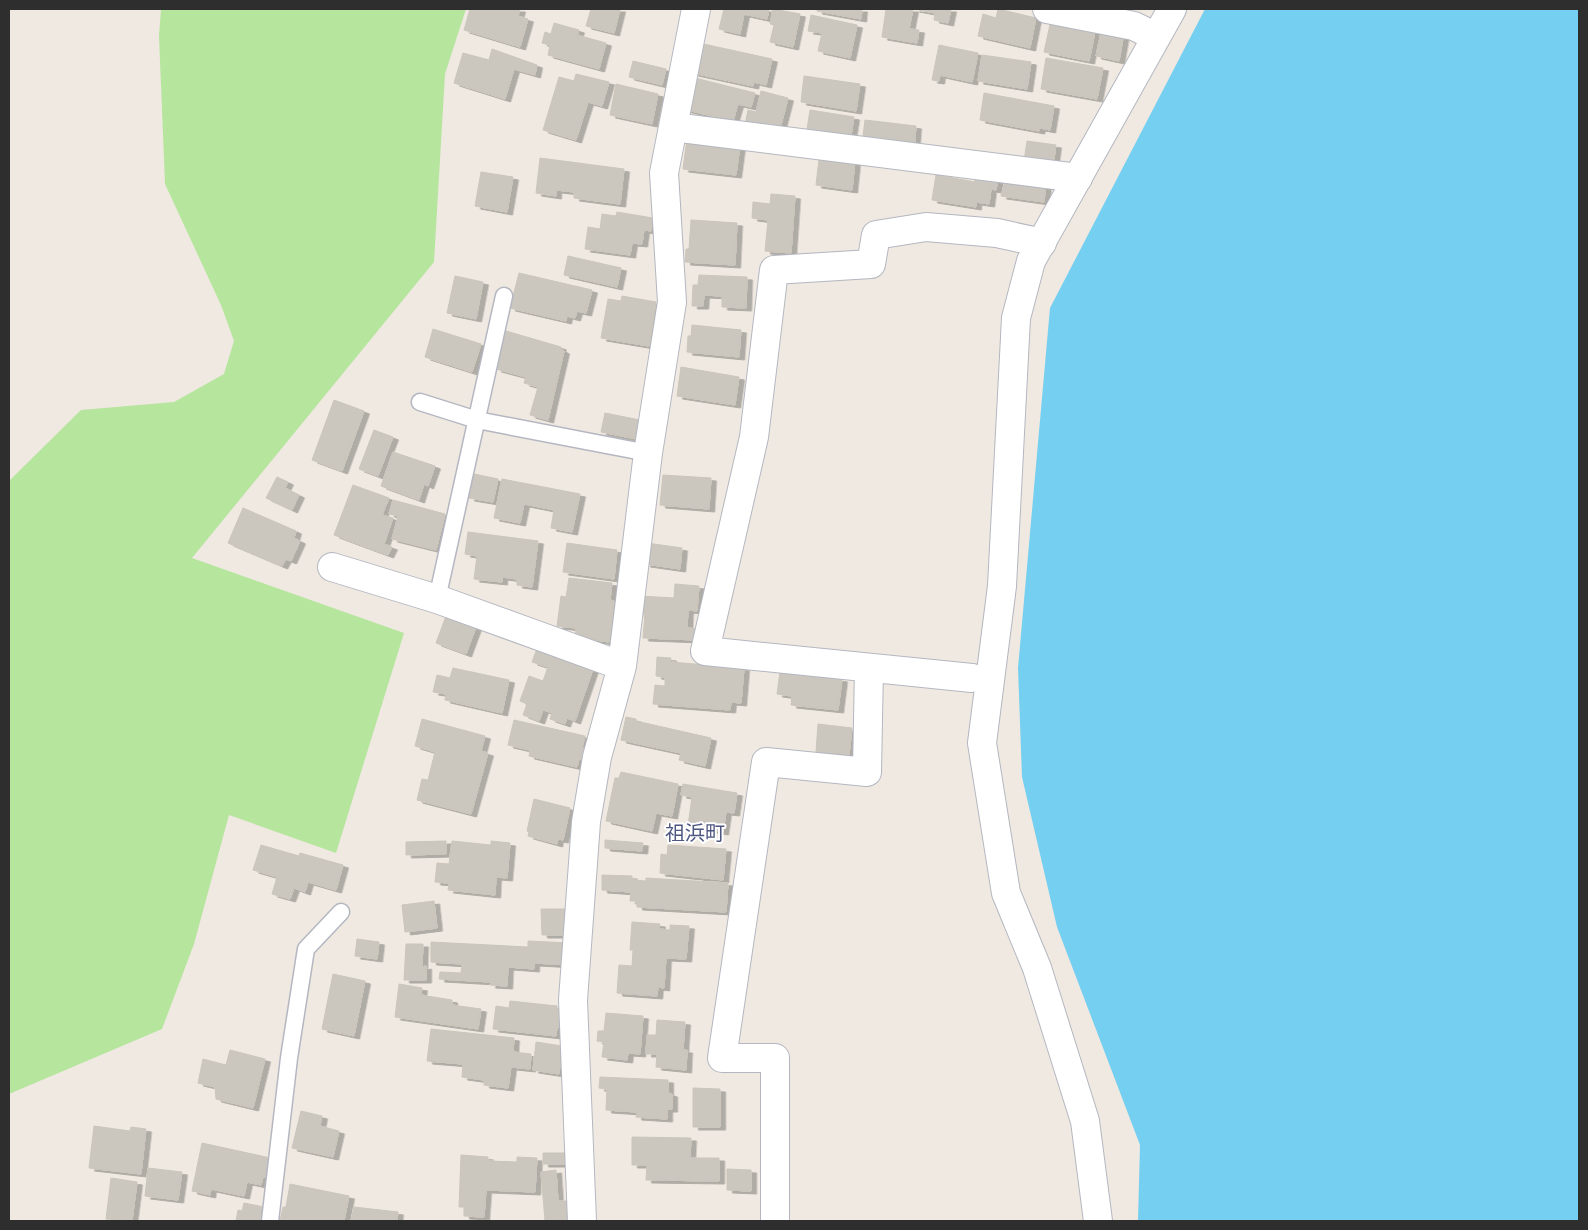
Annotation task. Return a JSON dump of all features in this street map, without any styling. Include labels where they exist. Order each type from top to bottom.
[{"type":"street","points":[[582,1221],[573,1000],[586,822],[596,757],[622,666],[648,453],[672,302],[664,173],[696,9]]},
{"type":"street","points":[[1047,9],[1134,26],[1156,37]]},
{"type":"street","points":[[1098,1221],[1085,1122],[1037,968],[1006,893],[982,743],[1002,586],[1016,318],[1031,261],[1172,9]]},
{"type":"street","points":[[673,127],[1078,178]]},
{"type":"street","points":[[972,678],[705,651],[754,437],[774,270],[871,264],[876,235],[926,227],[997,233],[1042,243]]},
{"type":"street","points":[[332,567],[437,599],[622,666]]},
{"type":"street","points":[[775,1221],[774,1058],[722,1058],[766,762],[868,772],[869,668]]},
{"type":"lane","points":[[437,599],[504,296]]},
{"type":"lane","points":[[420,402],[476,420],[648,453]]},
{"type":"lane","points":[[270,1221],[289,1058],[306,948],[341,912]]},
{"type":"green space","points":[[161,9],[466,9],[445,74],[434,262],[192,558],[404,633],[336,853],[229,815],[194,944],[162,1029],[9,1094],[9,481],[81,410],[174,402],[224,374],[234,341],[221,305],[165,184],[159,36]]},
{"type":"water","points":[[1205,9],[1579,9],[1579,1221],[1138,1221],[1140,1145],[1057,927],[1022,777],[1018,668],[1050,308]]},
{"type":"building","points":[[470,9],[520,9],[518,16],[528,19],[520,47],[464,30]]},
{"type":"building","points":[[591,9],[620,9],[614,33],[586,26]]},
{"type":"building","points":[[724,9],[769,9],[767,19],[744,14],[740,34],[719,29]]},
{"type":"building","points":[[773,9],[800,14],[793,47],[770,42],[774,25],[770,24]]},
{"type":"building","points":[[817,9],[862,9],[861,19],[817,11]]},
{"type":"building","points":[[886,9],[913,9],[909,29],[919,30],[917,43],[882,37]]},
{"type":"building","points":[[914,9],[951,9],[948,23],[934,20],[935,13]]},
{"type":"building","points":[[998,9],[1036,18],[1030,48],[978,36],[983,14],[996,18]]},
{"type":"building","points":[[811,15],[857,25],[850,58],[818,51],[822,33],[808,31]]},
{"type":"building","points":[[1051,20],[1064,22],[1063,28],[1073,30],[1075,22],[1096,27],[1089,61],[1044,52]]},
{"type":"building","points":[[554,23],[579,30],[577,35],[606,43],[599,69],[548,55],[550,45],[542,43],[545,32],[551,34]]},
{"type":"building","points":[[1102,28],[1124,33],[1119,61],[1096,56]]},
{"type":"building","points":[[699,43],[772,59],[766,85],[754,82],[753,86],[693,73]]},
{"type":"building","points":[[939,45],[978,53],[972,82],[940,75],[939,81],[932,80]]},
{"type":"building","points":[[492,49],[537,65],[535,75],[514,69],[505,99],[454,83],[463,53],[489,60]]},
{"type":"building","points":[[982,55],[1031,62],[1027,89],[978,81]]},
{"type":"building","points":[[1046,58],[1103,68],[1097,99],[1041,89]]},
{"type":"building","points":[[633,61],[666,69],[662,85],[629,77]]},
{"type":"building","points":[[576,74],[609,82],[602,106],[588,102],[576,140],[543,130],[559,77],[574,81]]},
{"type":"building","points":[[804,76],[860,84],[856,111],[801,102]]},
{"type":"building","points":[[691,77],[755,93],[751,107],[738,104],[733,121],[683,109]]},
{"type":"building","points":[[616,84],[658,94],[652,124],[610,115]]},
{"type":"building","points":[[761,91],[788,98],[779,133],[745,125],[748,110],[756,112]]},
{"type":"building","points":[[984,93],[1054,106],[1050,130],[1040,128],[1039,131],[980,120]]},
{"type":"building","points":[[810,110],[854,117],[850,142],[806,136]]},
{"type":"building","points":[[865,120],[916,126],[914,151],[862,145]]},
{"type":"building","points":[[687,139],[740,145],[736,175],[683,169]]},
{"type":"building","points":[[1027,141],[1056,145],[1053,166],[1024,161]]},
{"type":"building","points":[[540,158],[624,169],[620,204],[574,198],[574,192],[556,190],[556,196],[536,193]]},
{"type":"building","points":[[836,158],[855,161],[852,190],[816,185],[819,159],[836,162]]},
{"type":"building","points":[[481,172],[513,177],[507,212],[475,206]]},
{"type":"building","points":[[936,175],[975,182],[975,176],[998,180],[996,190],[991,189],[989,204],[976,202],[976,207],[932,200]]},
{"type":"building","points":[[1006,178],[1046,184],[1044,202],[1001,196]]},
{"type":"building","points":[[771,194],[795,196],[791,253],[765,251],[768,220],[752,218],[753,202],[770,204]]},
{"type":"building","points":[[617,212],[653,218],[651,231],[644,230],[642,244],[632,243],[630,255],[585,249],[588,227],[600,229],[602,214],[616,216]]},
{"type":"building","points":[[691,220],[737,223],[735,265],[685,262],[686,249],[689,249]]},
{"type":"building","points":[[568,256],[621,268],[617,287],[564,275]]},
{"type":"building","points":[[519,273],[592,290],[586,313],[577,311],[575,318],[567,316],[566,321],[510,308]]},
{"type":"building","points":[[699,275],[747,277],[746,308],[722,307],[722,296],[704,295],[703,306],[692,306],[693,285],[698,285]]},
{"type":"building","points":[[455,276],[483,282],[476,319],[447,313]]},
{"type":"building","points":[[622,296],[656,302],[649,346],[601,338],[608,299],[621,301]]},
{"type":"building","points":[[692,325],[741,330],[739,357],[687,352],[688,336],[691,336]]},
{"type":"building","points":[[433,329],[481,344],[472,372],[425,357]]},
{"type":"building","points":[[506,331],[561,347],[560,349],[564,351],[548,420],[530,415],[538,387],[524,383],[526,377],[496,369]]},
{"type":"building","points":[[681,367],[739,377],[735,405],[677,396]]},
{"type":"building","points":[[334,400],[364,411],[342,471],[312,460]]},
{"type":"building","points":[[605,413],[640,420],[636,439],[601,432]]},
{"type":"building","points":[[374,430],[393,437],[378,476],[359,469]]},
{"type":"building","points":[[393,452],[435,466],[428,486],[424,484],[419,500],[381,486]]},
{"type":"building","points":[[474,474],[498,479],[493,502],[469,498]]},
{"type":"building","points":[[663,475],[711,478],[709,509],[660,505]]},
{"type":"building","points":[[277,477],[288,482],[285,488],[299,495],[292,510],[266,498]]},
{"type":"building","points":[[502,479],[580,494],[572,532],[551,528],[554,510],[524,504],[520,523],[494,518]]},
{"type":"building","points":[[353,485],[389,498],[382,515],[393,518],[384,544],[392,547],[388,555],[334,535]]},
{"type":"building","points":[[393,500],[445,514],[436,550],[392,539],[398,516],[389,514]]},
{"type":"building","points":[[243,508],[296,531],[294,538],[300,541],[291,561],[286,559],[282,566],[228,543]]},
{"type":"building","points":[[468,532],[538,541],[532,587],[517,585],[517,579],[502,577],[502,582],[474,579],[477,556],[465,554]]},
{"type":"building","points":[[567,543],[617,550],[614,579],[563,572]]},
{"type":"building","points":[[647,543],[682,548],[680,569],[645,564]]},
{"type":"building","points":[[569,578],[612,583],[610,600],[614,601],[609,642],[575,637],[576,628],[557,626],[561,596],[566,597]]},
{"type":"building","points":[[675,584],[699,586],[697,611],[688,610],[687,628],[698,629],[697,640],[643,638],[645,614],[639,614],[640,596],[674,598]]},
{"type":"building","points":[[446,616],[476,627],[466,654],[436,643]]},
{"type":"building","points":[[538,646],[594,666],[575,721],[567,718],[565,724],[550,719],[552,713],[543,710],[539,721],[523,715],[527,704],[520,701],[529,676],[543,681],[548,667],[532,662]]},
{"type":"building","points":[[657,657],[671,658],[670,662],[744,668],[741,703],[731,702],[730,710],[653,704],[655,685],[665,686],[665,677],[656,676]]},
{"type":"building","points":[[453,668],[509,680],[502,713],[445,700],[446,694],[433,692],[437,675],[450,678]]},
{"type":"building","points":[[780,671],[842,679],[838,710],[791,705],[792,696],[777,694]]},
{"type":"building","points":[[626,717],[711,738],[705,766],[679,760],[681,753],[621,740]]},
{"type":"building","points":[[422,719],[485,736],[481,751],[488,753],[471,814],[417,800],[422,779],[428,780],[435,752],[415,746]]},
{"type":"building","points":[[514,720],[585,736],[582,748],[589,749],[586,761],[579,759],[577,767],[529,756],[530,750],[508,745]]},
{"type":"building","points":[[818,724],[852,728],[849,755],[816,752]]},
{"type":"building","points":[[621,772],[678,784],[672,816],[656,813],[652,831],[606,821],[615,778],[619,778]]},
{"type":"building","points":[[683,784],[737,793],[734,813],[726,812],[723,832],[688,826],[692,797],[681,795]]},
{"type":"building","points":[[534,799],[570,808],[563,840],[558,839],[557,844],[528,836],[529,832],[527,831]]},
{"type":"building","points":[[605,840],[643,843],[642,851],[605,848]]},
{"type":"building","points":[[446,841],[446,854],[406,855],[406,842]]},
{"type":"building","points":[[452,841],[491,845],[491,841],[510,843],[507,878],[496,877],[495,895],[448,890],[449,883],[435,882],[437,863],[449,864]]},
{"type":"building","points":[[261,845],[299,856],[300,853],[343,865],[336,890],[308,882],[305,892],[294,888],[290,899],[272,894],[277,877],[253,870]]},
{"type":"building","points":[[668,845],[726,849],[723,880],[660,873],[661,854],[667,855]]},
{"type":"building","points":[[602,875],[632,876],[632,880],[646,881],[646,878],[728,883],[726,912],[637,907],[637,901],[630,901],[631,892],[602,890]]},
{"type":"building","points":[[434,901],[437,928],[405,932],[402,905]]},
{"type":"building","points":[[541,909],[565,909],[565,935],[542,935]]},
{"type":"building","points":[[632,922],[660,924],[659,929],[670,930],[670,925],[689,926],[686,959],[666,958],[664,988],[658,987],[657,996],[617,993],[619,965],[632,966],[633,950],[630,950]]},
{"type":"building","points":[[357,939],[379,942],[377,959],[355,956]]},
{"type":"building","points":[[528,941],[570,943],[569,965],[534,963],[534,969],[508,967],[507,986],[490,985],[491,982],[439,979],[440,972],[461,973],[462,964],[431,962],[431,942],[528,947]]},
{"type":"building","points":[[406,944],[423,944],[422,967],[426,966],[426,980],[404,980]]},
{"type":"building","points":[[333,974],[365,981],[354,1036],[322,1029]]},
{"type":"building","points":[[399,984],[422,988],[421,995],[452,1000],[452,1005],[481,1009],[478,1029],[395,1017]]},
{"type":"building","points":[[510,1001],[557,1006],[557,1009],[561,1010],[556,1036],[493,1029],[496,1006],[509,1008]]},
{"type":"building","points":[[606,1013],[643,1016],[640,1054],[628,1053],[627,1060],[602,1057],[604,1042],[597,1041],[598,1031],[604,1031]]},
{"type":"building","points":[[657,1020],[685,1022],[683,1050],[687,1050],[686,1070],[656,1067],[657,1054],[646,1054],[647,1035],[656,1035]]},
{"type":"building","points":[[431,1029],[514,1038],[513,1052],[531,1054],[530,1069],[511,1067],[508,1088],[484,1085],[484,1080],[462,1077],[463,1064],[427,1061]]},
{"type":"building","points":[[536,1042],[562,1046],[559,1074],[533,1070]]},
{"type":"building","points":[[230,1050],[265,1059],[253,1108],[216,1099],[215,1087],[198,1083],[203,1059],[226,1065]]},
{"type":"building","points":[[600,1077],[668,1080],[668,1093],[672,1094],[672,1109],[667,1109],[667,1119],[636,1117],[637,1112],[606,1110],[607,1089],[599,1088]]},
{"type":"building","points":[[693,1088],[720,1089],[720,1127],[693,1127]]},
{"type":"building","points":[[301,1111],[322,1116],[320,1126],[339,1131],[333,1157],[292,1148]]},
{"type":"building","points":[[94,1126],[130,1131],[131,1127],[146,1129],[141,1174],[89,1168]]},
{"type":"building","points":[[632,1137],[691,1138],[690,1158],[719,1158],[719,1181],[646,1180],[647,1165],[632,1165]]},
{"type":"building","points":[[202,1143],[275,1159],[271,1178],[263,1177],[261,1185],[247,1182],[244,1196],[211,1189],[210,1195],[192,1191]]},
{"type":"building","points":[[543,1153],[566,1153],[566,1164],[543,1164]]},
{"type":"building","points":[[461,1155],[488,1157],[488,1161],[517,1162],[517,1157],[537,1158],[535,1192],[486,1190],[484,1217],[464,1216],[464,1207],[459,1207]]},
{"type":"building","points":[[148,1168],[182,1172],[178,1200],[145,1196]]},
{"type":"building","points":[[727,1169],[751,1170],[751,1191],[727,1190]]},
{"type":"building","points":[[556,1170],[558,1201],[572,1201],[573,1221],[545,1221],[541,1172]]},
{"type":"building","points":[[111,1178],[137,1182],[132,1221],[106,1219]]},
{"type":"building","points":[[290,1184],[349,1196],[344,1221],[280,1221],[283,1207],[286,1207]]},
{"type":"building","points":[[244,1203],[264,1207],[262,1221],[236,1221],[238,1210],[242,1211]]},
{"type":"building","points":[[354,1207],[398,1212],[397,1221],[351,1221]]},
{"type":"district","name":"祖浜町","points":[[695,833]]}]
